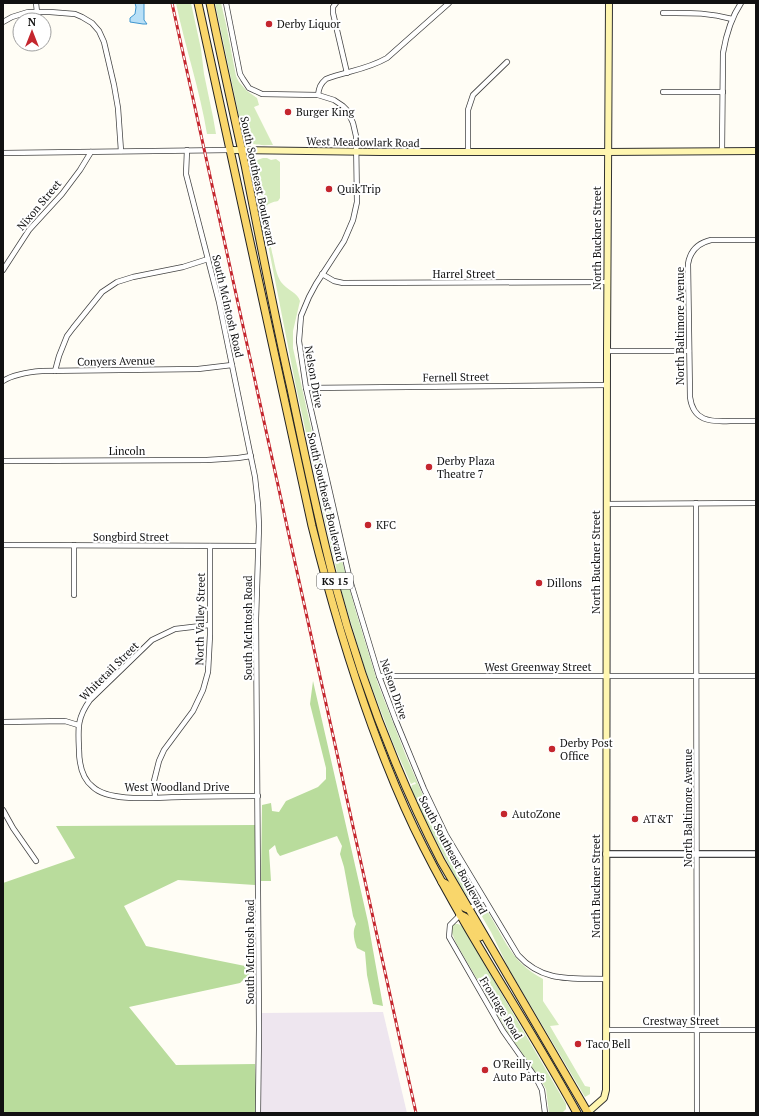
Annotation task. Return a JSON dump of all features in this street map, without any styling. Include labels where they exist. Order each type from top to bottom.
[{"type":"main road","name":"South Southeast Boulevard","points":[[198,3],[312,526],[333,607],[353,672],[384,758],[412,824],[460,915],[556,1075],[576,1113]]},
{"type":"main road","name":"South Southeast Boulevard","points":[[210,3],[302,443],[333,576],[347,625],[379,721],[402,780],[429,836],[469,909],[588,1113]]},
{"type":"main road","name":"North Buckner Street","points":[[588,1113],[604,1098],[606,1090],[607,282],[609,3]]},
{"type":"main road","name":"West Meadowlark Road","points":[[230,150],[356,152],[756,151]]},
{"type":"main road","points":[[442,882],[451,887],[461,906],[469,909]]},
{"type":"main road","points":[[460,915],[465,916],[470,920],[482,940],[490,944]]},
{"type":"street","points":[[36,3],[37,12]]},
{"type":"street","name":"Nelson Drive","points":[[226,3],[240,74],[250,88],[258,93],[267,95],[318,95],[334,100],[347,110],[355,129],[357,202],[353,220],[344,241],[309,297],[301,316],[298,341],[306,388],[350,580],[379,676],[405,744],[431,806],[454,850],[518,955],[528,966],[550,976],[564,978],[606,979]]},
{"type":"street","points":[[336,3],[333,8],[333,13],[347,73]]},
{"type":"street","points":[[318,95],[319,88],[323,82],[330,78],[366,68],[387,58],[449,3]]},
{"type":"street","points":[[722,152],[724,46],[732,19],[741,3]]},
{"type":"street","points":[[52,12],[74,14],[92,23],[99,31],[104,42],[114,85],[118,108],[121,152]]},
{"type":"street","points":[[663,13],[705,13],[732,19]]},
{"type":"street","points":[[3,22],[12,17]]},
{"type":"street","points":[[468,152],[468,110],[473,95],[507,62]]},
{"type":"street","points":[[663,92],[723,92]]},
{"type":"street","name":"South McIntosh Road","points":[[187,150],[186,174],[219,302],[257,491],[259,526],[256,611],[259,1024],[258,1113]]},
{"type":"street","name":"West Meadowlark Road","points":[[3,153],[230,150]]},
{"type":"street","name":"Nixon Street","points":[[3,270],[29,230],[62,194],[91,152]]},
{"type":"street","name":"North Baltimore Avenue","points":[[756,240],[710,240],[695,248],[691,254],[688,264],[690,402],[702,418],[710,421],[756,421]]},
{"type":"street","points":[[55,371],[63,344],[86,311],[102,292],[116,282],[183,267],[208,259]]},
{"type":"street","name":"Harrel Street","points":[[322,274],[334,281],[343,283],[607,282]]},
{"type":"street","points":[[607,351],[689,351]]},
{"type":"street","name":"Conyers Avenue","points":[[3,380],[29,372],[42,371],[198,369],[232,365]]},
{"type":"street","name":"Fernell Street","points":[[306,388],[607,385]]},
{"type":"street","name":"Lincoln","points":[[3,461],[207,460],[251,456]]},
{"type":"street","name":"North Baltimore Avenue","points":[[696,503],[697,1113]]},
{"type":"street","points":[[607,504],[756,503]]},
{"type":"street","name":"Songbird Street","points":[[3,545],[258,546]]},
{"type":"street","points":[[74,545],[74,595]]},
{"type":"street","name":"North Valley Street","points":[[155,797],[154,781],[159,761],[164,750],[193,711],[203,690],[208,672],[210,546]]},
{"type":"street","name":"Whitetail Street","points":[[78,724],[82,712],[90,700],[152,640],[175,629],[209,625]]},
{"type":"street","name":"West Greenway Street","points":[[379,676],[756,676]]},
{"type":"street","points":[[3,722],[66,721],[78,724]]},
{"type":"street","name":"West Woodland Drive","points":[[78,724],[79,763],[83,774],[93,788],[103,793],[132,797],[258,796]]},
{"type":"street","points":[[3,810],[13,828],[36,861]]},
{"type":"street","points":[[606,854],[756,854]]},
{"type":"street","points":[[469,909],[484,899]]},
{"type":"street","name":"Frontage Road","points":[[460,915],[450,924],[449,937],[503,1030],[536,1078],[542,1090],[545,1113]]},
{"type":"street","name":"Crestway Street","points":[[606,1030],[756,1030]]},
{"type":"shaded area","points":[[383,1012],[407,1113],[258,1113],[259,1013]]},
{"type":"green space","points":[[176,3],[191,3],[216,134],[207,134]]},
{"type":"green space","points":[[215,3],[221,3],[236,76],[247,91],[257,98],[259,105],[254,107],[273,145],[260,145],[249,142],[243,135]]},
{"type":"green space","points":[[263,158],[271,160],[276,159],[280,162],[280,198],[278,201],[272,202],[266,207],[265,213],[276,272],[283,285],[297,296],[300,301],[293,331],[293,348],[336,539],[356,612],[378,684],[406,756],[432,816],[452,856],[475,890],[476,894],[473,897],[467,896],[453,873],[411,789],[412,785],[416,784],[415,782],[411,784],[393,743],[365,669],[342,593],[295,382],[254,173],[253,164],[257,160]]},
{"type":"green space","points":[[313,681],[368,922],[383,1006],[373,1004],[367,975],[365,952],[357,948],[355,942],[354,933],[356,924],[340,854],[342,846],[337,836],[280,856],[275,845],[269,850],[271,881],[261,881],[262,805],[271,803],[272,811],[279,812],[286,801],[318,787],[326,779],[326,768],[310,704]]},
{"type":"green space","points":[[255,825],[255,885],[178,880],[124,906],[146,946],[255,968],[240,983],[129,1007],[176,1065],[255,1064],[257,1113],[3,1113],[3,883],[75,858],[56,826]]},
{"type":"green space","points":[[483,907],[486,909],[516,957],[532,973],[543,979],[543,1001],[559,1025],[550,1026],[585,1086],[590,1087],[590,1094],[585,1097],[509,969],[480,913],[480,910]]},
{"type":"green space","points":[[452,925],[462,926],[566,1104],[566,1109],[562,1113],[549,1113],[546,1089],[510,1036],[456,943],[452,933]]},
{"type":"water","points":[[135,3],[144,3],[144,20],[147,24],[130,22],[130,18],[135,14]]},
{"type":"railway","points":[[172,3],[416,1113]]},
{"type":"place","name":"Derby Liquor","points":[[269,24]]},
{"type":"place","name":"Burger King","points":[[288,112]]},
{"type":"place","name":"QuikTrip","points":[[329,189]]},
{"type":"place","name":"Derby Plaza Theatre 7","points":[[429,467]]},
{"type":"place","name":"KFC","points":[[368,525]]},
{"type":"place","name":"Dillons","points":[[539,583]]},
{"type":"place","name":"Derby Post Office","points":[[552,749]]},
{"type":"place","name":"AutoZone","points":[[504,814]]},
{"type":"place","name":"AT&T","points":[[635,819]]},
{"type":"place","name":"Taco Bell","points":[[578,1044]]},
{"type":"place","name":"O'Reilly Auto Parts","points":[[485,1070]]}]
